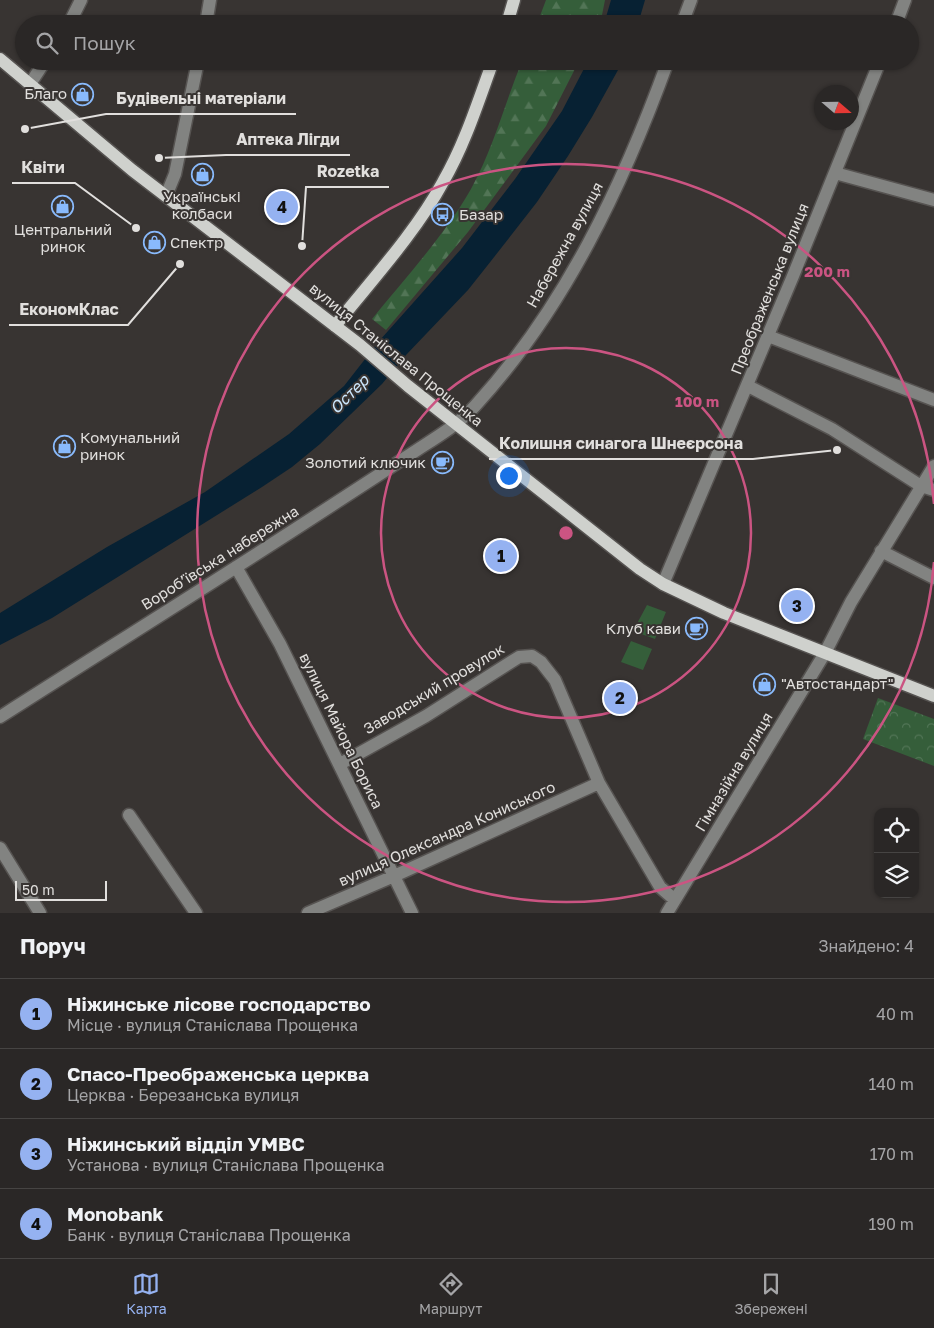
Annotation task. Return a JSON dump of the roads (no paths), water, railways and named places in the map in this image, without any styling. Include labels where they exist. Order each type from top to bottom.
[{"type":"main road","points":[[509,15],[514,0]]},
{"type":"main road","name":"вулиця Станіслава Прощенка","points":[[0,59],[132,170],[360,345],[456,424],[663,584],[724,613],[934,696]]},
{"type":"main road","points":[[335,326],[407,235],[443,183],[470,126],[490,70]]},
{"type":"street","points":[[74,15],[81,0]]},
{"type":"street","points":[[208,15],[210,0]]},
{"type":"street","points":[[685,15],[690,0]]},
{"type":"street","points":[[899,15],[905,0]]},
{"type":"street","points":[[30,84],[39,70]]},
{"type":"street","points":[[166,196],[175,174],[196,70]]},
{"type":"street","name":"Набережна вулиця","points":[[456,424],[474,408],[516,357],[552,307],[569,279],[635,146],[665,70]]},
{"type":"street","name":"Преображенська вулиця","points":[[663,584],[748,386],[876,70]]},
{"type":"street","points":[[835,173],[934,200]]},
{"type":"street","points":[[768,336],[934,400]]},
{"type":"street","points":[[748,386],[832,429],[921,486],[934,490]]},
{"type":"street","name":"Воробʼївська набережна","points":[[0,717],[456,424]]},
{"type":"street","name":"Гімназійна вулиця","points":[[667,913],[825,654],[851,602],[934,466]]},
{"type":"street","points":[[881,552],[934,578]]},
{"type":"street","name":"вулиця Майора Бориса","points":[[236,567],[280,644],[412,913]]},
{"type":"street","name":"Заводський провулок","points":[[340,764],[426,716],[520,657],[532,656],[541,662],[555,680],[599,783]]},
{"type":"street","points":[[599,783],[660,887],[675,900]]},
{"type":"street","name":"вулиця Олександра Кониського","points":[[308,913],[599,783]]},
{"type":"street","points":[[129,815],[196,913]]},
{"type":"street","points":[[0,848],[40,913]]},
{"type":"water","points":[[611,0],[645,0],[641,15],[607,15]]},
{"type":"water","name":"Остер","points":[[583,70],[618,70],[592,117],[537,202],[468,290],[406,355],[382,384],[320,444],[292,467],[262,487],[52,618],[0,645],[0,613],[107,547],[205,492],[289,434],[344,386],[380,340],[462,248],[515,179],[562,111]]},
{"type":"place","name":"Благо","points":[[83,94]]},
{"type":"place","name":"Будівельні матеріали","points":[[25,129]]},
{"type":"place","name":"Аптека Лігди","points":[[159,158]]},
{"type":"place","name":"Українські колбаси","points":[[202,174]]},
{"type":"place","name":"Центральний ринок","points":[[63,207]]},
{"type":"place","name":"Monobank","points":[[282,207]]},
{"type":"place","name":"Базар","points":[[443,215]]},
{"type":"place","name":"Квіти","points":[[136,228]]},
{"type":"place","name":"Спектр","points":[[154,243]]},
{"type":"place","name":"Rozetka","points":[[302,246]]},
{"type":"place","name":"ЕкономКлас","points":[[180,264]]},
{"type":"place","name":"Комунальний ринок","points":[[64,447]]},
{"type":"place","name":"Колишня синагога Шнеєрсона","points":[[837,450]]},
{"type":"place","name":"Золотий ключик","points":[[442,463]]},
{"type":"place","name":"Ніжинське лісове господарство","points":[[501,556]]},
{"type":"place","name":"Ніжинський відділ УМВС","points":[[797,606]]},
{"type":"place","name":"Клуб кави","points":[[697,629]]},
{"type":"place","name":"\"Автостандарт\"","points":[[765,684]]},
{"type":"place","name":"Спасо-Преображенська церква","points":[[620,698]]}]
